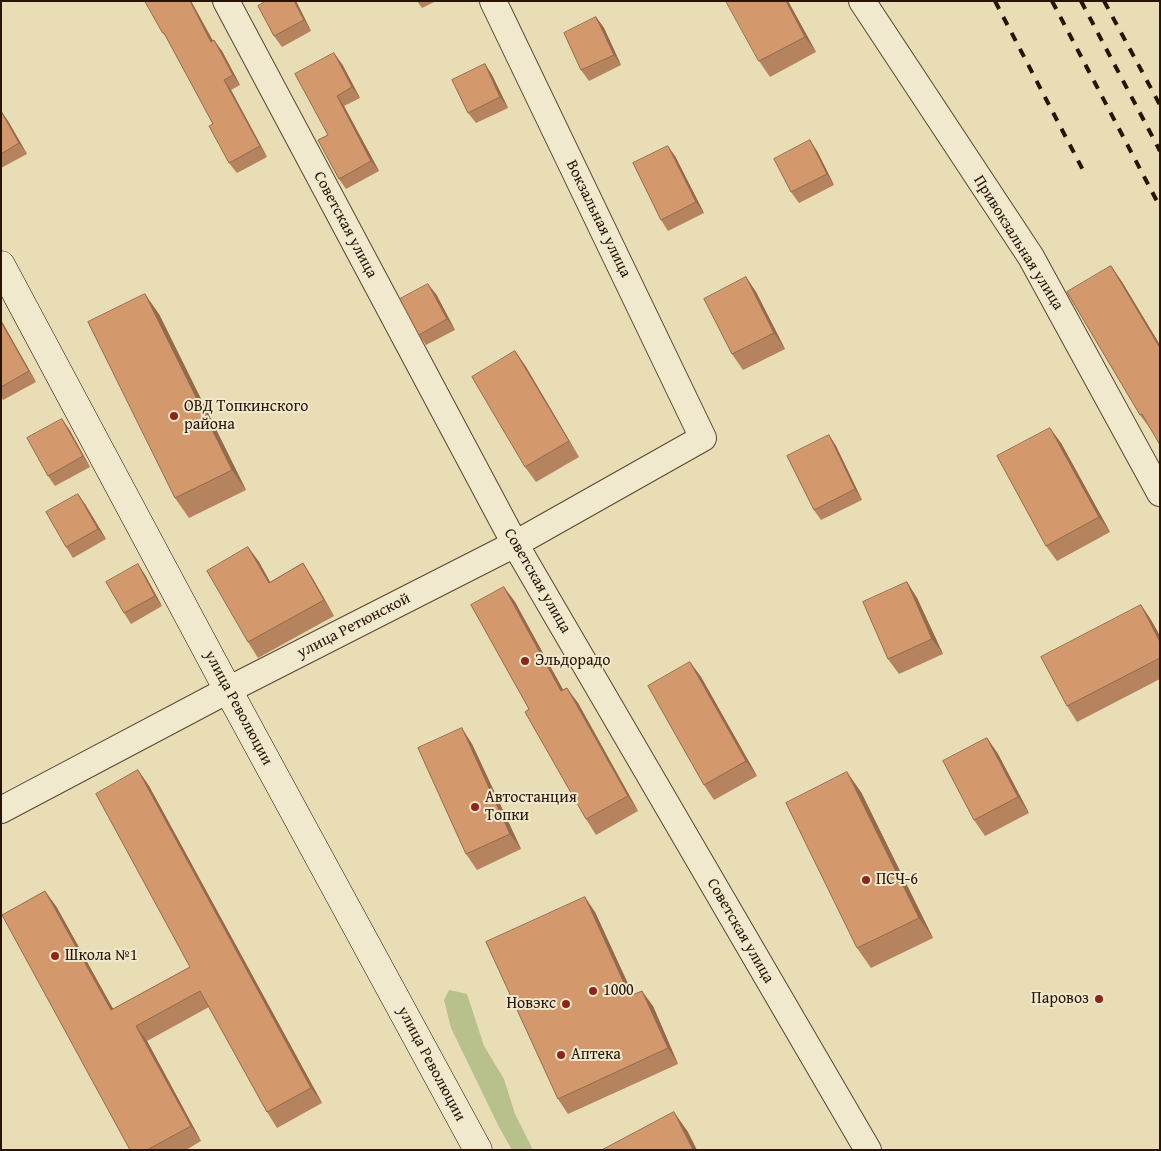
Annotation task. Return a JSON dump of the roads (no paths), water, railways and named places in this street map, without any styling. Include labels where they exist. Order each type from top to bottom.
[{"type":"street","name":"Советская улица","points":[[226,1],[515,544],[868,1150]]},
{"type":"street","name":"Вокзальная улица","points":[[493,1],[703,438]]},
{"type":"street","name":"Привокзальная улица","points":[[862,1],[1031,257],[1160,493]]},
{"type":"street","name":"улица Революции","points":[[1,266],[228,690],[478,1150]]},
{"type":"street","name":"улица Ретюнской","points":[[1,810],[228,690],[515,544],[703,438]]},
{"type":"railway","points":[[995,1],[1085,174]]},
{"type":"railway","points":[[1052,1],[1160,207]]},
{"type":"railway","points":[[1081,1],[1160,151]]},
{"type":"railway","points":[[1104,1],[1160,105]]},
{"type":"place","name":"ОВД Топкинского района","points":[[174,416]]},
{"type":"place","name":"Эльдорадо","points":[[525,661]]},
{"type":"place","name":"Автостанция Топки","points":[[475,807]]},
{"type":"place","name":"ПСЧ-6","points":[[866,880]]},
{"type":"place","name":"Школа №1","points":[[55,956]]},
{"type":"place","name":"1000","points":[[593,991]]},
{"type":"place","name":"Паровоз","points":[[1099,999]]},
{"type":"place","name":"Новэкс","points":[[566,1004]]},
{"type":"place","name":"Аптека","points":[[561,1055]]}]
